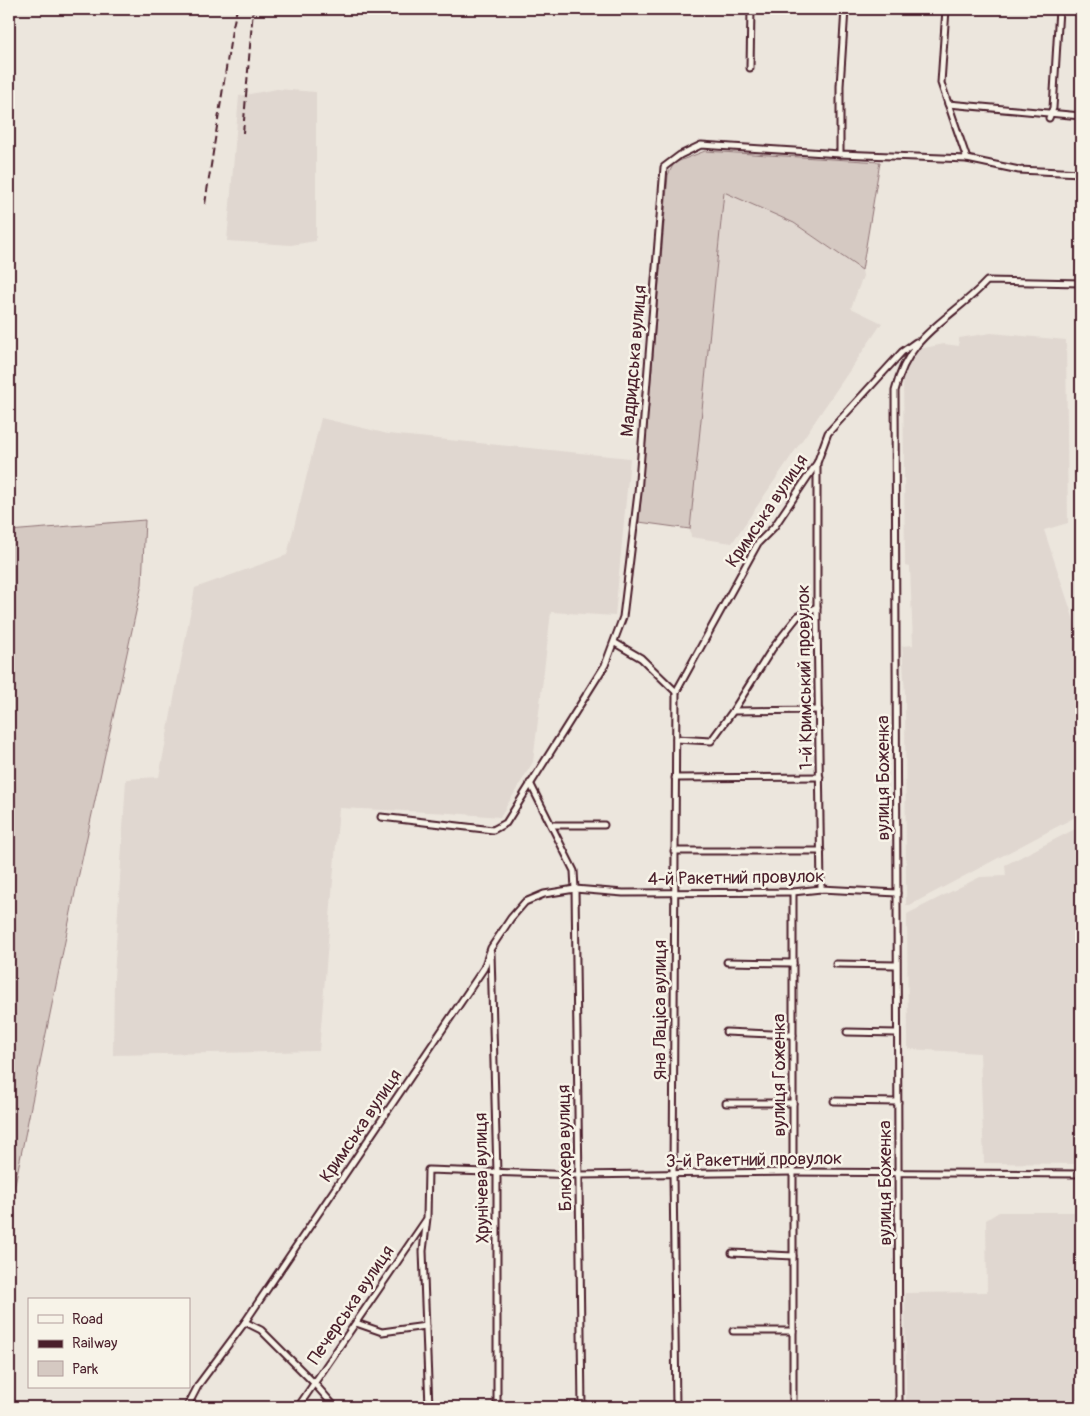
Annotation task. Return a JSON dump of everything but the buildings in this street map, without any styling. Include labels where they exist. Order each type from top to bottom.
[{"type":"street","points":[[750,68],[751,9]]},
{"type":"street","points":[[840,154],[840,86],[845,9]]},
{"type":"street","points":[[946,9],[941,83],[967,159]]},
{"type":"street","points":[[1049,116],[1053,108],[1059,9]]},
{"type":"street","points":[[948,104],[1049,116],[1081,116]]},
{"type":"street","name":"Мадридська вулиця","points":[[382,817],[493,830],[506,823],[605,665],[615,643],[623,617],[638,493],[664,167],[680,155],[701,145],[840,154],[967,159],[1019,170],[1081,173]]},
{"type":"street","name":"вулиця Боженка","points":[[899,1407],[894,391],[899,372],[920,340],[987,281],[1081,283]]},
{"type":"street","name":"Кримська вулиця","points":[[676,692],[758,543],[774,527],[817,463],[828,433],[902,352],[920,340]]},
{"type":"street","name":"1-й Кримський провулок","points":[[817,463],[821,890]]},
{"type":"street","points":[[676,739],[711,741],[733,711],[772,649],[798,616],[817,607]]},
{"type":"street","points":[[615,643],[641,658],[676,692]]},
{"type":"street","name":"Яна Лаціса вулиця","points":[[676,692],[673,1174],[676,1407]]},
{"type":"street","points":[[733,711],[818,710]]},
{"type":"street","points":[[675,778],[820,777]]},
{"type":"street","name":"Блюхера вулиця","points":[[530,783],[574,871],[576,889],[582,1407]]},
{"type":"street","points":[[551,825],[604,825]]},
{"type":"street","points":[[674,851],[820,851]]},
{"type":"street","name":"Кримська вулиця","points":[[187,1407],[199,1384],[245,1322],[484,968],[491,948],[500,932],[524,902],[544,894],[576,889]]},
{"type":"street","name":"4-й Ракетний провулок","points":[[576,889],[623,893],[793,892],[821,890],[897,893]]},
{"type":"street","name":"вулиця Гоженка","points":[[793,892],[793,1407]]},
{"type":"street","name":"Хрунічева вулиця","points":[[491,948],[497,1173],[497,1407]]},
{"type":"street","points":[[727,962],[793,963]]},
{"type":"street","points":[[836,964],[896,965]]},
{"type":"street","points":[[726,1032],[793,1035]]},
{"type":"street","points":[[847,1032],[896,1033]]},
{"type":"street","points":[[834,1101],[898,1102]]},
{"type":"street","points":[[726,1103],[793,1103]]},
{"type":"street","name":"3-й Ракетний провулок","points":[[427,1218],[428,1170],[579,1175],[793,1172],[1081,1174]]},
{"type":"street","points":[[427,1218],[424,1251],[429,1407]]},
{"type":"street","name":"Печерська вулиця","points":[[298,1407],[427,1218]]},
{"type":"street","points":[[732,1253],[793,1256]]},
{"type":"street","points":[[245,1322],[261,1330],[335,1407]]},
{"type":"street","points":[[356,1323],[382,1332],[426,1326]]},
{"type":"street","points":[[733,1331],[793,1331]]},
{"type":"shaded area","points":[[277,89],[316,92],[316,241],[291,245],[227,241],[239,96]]},
{"type":"shaded area","points":[[724,191],[794,223],[862,270],[863,276],[851,308],[882,323],[732,543],[691,537],[690,529]]},
{"type":"shaded area","points":[[991,333],[1066,340],[1068,523],[1044,530],[1081,641],[1081,814],[910,905],[906,905],[905,694],[902,646],[913,645],[910,567],[905,566],[903,373],[919,349],[944,344],[959,346],[959,338]]},
{"type":"shaded area","points":[[321,418],[388,434],[630,458],[615,616],[551,612],[533,762],[500,817],[339,808],[319,1051],[113,1055],[114,978],[126,779],[159,777],[195,588],[287,555]]},
{"type":"shaded area","points":[[1081,826],[1081,1164],[984,1163],[980,1053],[908,1049],[907,914],[980,877],[1006,876],[1005,865]]},
{"type":"shaded area","points":[[999,1212],[1081,1212],[1081,1403],[906,1403],[905,1293],[987,1292],[986,1220]]},
{"type":"green space","points":[[705,151],[880,162],[862,270],[794,223],[724,192],[690,529],[639,522],[668,175],[674,163]]},
{"type":"green space","points":[[145,520],[142,584],[77,883],[9,1213],[9,531]]},
{"type":"railway","points":[[205,204],[232,30],[237,9]]},
{"type":"railway","points":[[243,133],[253,9]]}]
